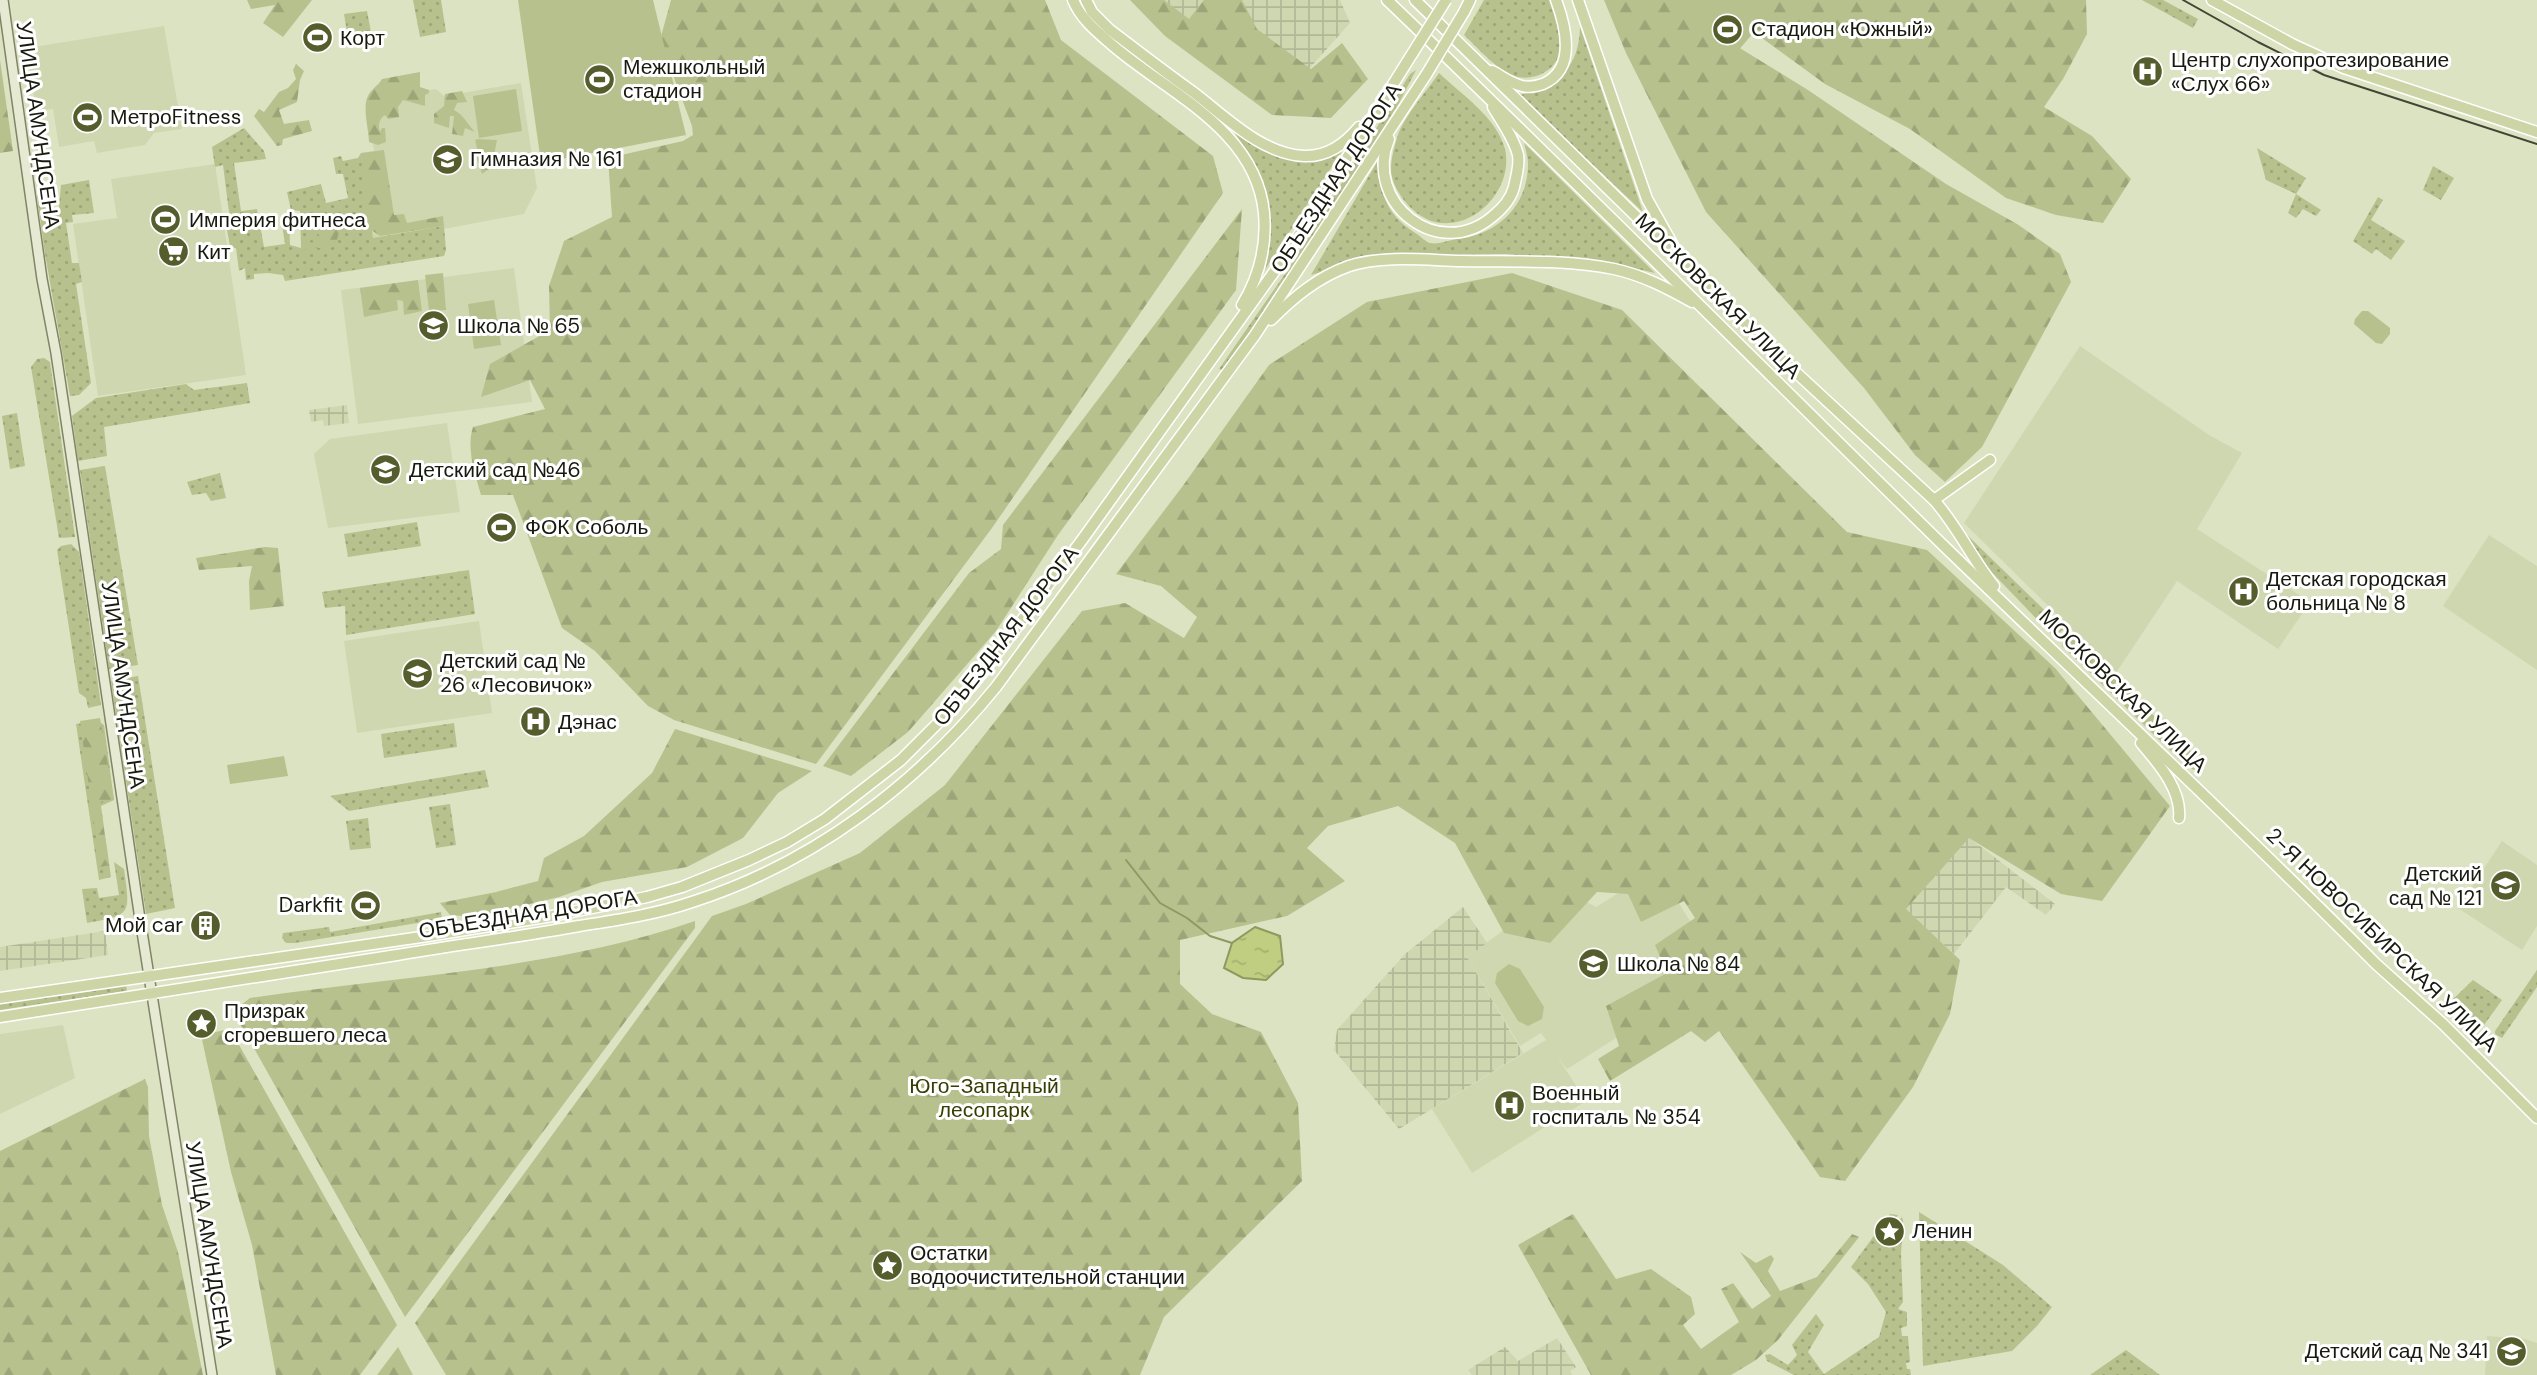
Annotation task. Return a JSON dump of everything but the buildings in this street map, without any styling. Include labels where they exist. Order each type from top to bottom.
[{"type":"main road","name":"УЛИЦА АМУНДСЕНА","points":[[2,0],[42,279],[56,353],[212,1375]]},
{"type":"main road","points":[[1073,0],[1079,13],[1097,32],[1228,136],[1250,165],[1260,189],[1265,236],[1257,274],[1251,290],[1214,353]]},
{"type":"main road","points":[[1086,0],[1092,12],[1110,30],[1239,127],[1275,150],[1306,156],[1332,150],[1343,144],[1378,106]]},
{"type":"main road","name":"МОСКОВСКАЯ УЛИЦА","points":[[1387,0],[2199,791]]},
{"type":"main road","name":"МОСКОВСКАЯ УЛИЦА","points":[[1415,0],[1824,400],[1934,500],[1952,520],[1979,566],[2021,619]]},
{"type":"main road","name":"ОБЪЕЗДНАЯ ДОРОГА","points":[[0,998],[490,926],[647,897],[682,887],[749,860],[787,842],[825,819],[901,760],[948,713],[984,671],[1287,254],[1446,0]]},
{"type":"main road","name":"ОБЪЕЗДНАЯ ДОРОГА","points":[[0,1017],[663,911],[728,889],[805,852],[877,805],[918,772],[962,728],[1041,627],[1255,335],[1396,122],[1470,0]]},
{"type":"main road","points":[[1481,65],[1524,87],[1537,86],[1556,75],[1564,61],[1567,40],[1556,0]]},
{"type":"main road","points":[[1578,0],[1647,199],[1661,228],[1686,265]]},
{"type":"main road","points":[[2212,0],[2309,53],[2344,68],[2537,132]]},
{"type":"main road","points":[[1396,122],[1386,145],[1383,164],[1391,197],[1412,221],[1435,231],[1466,231],[1485,223],[1499,212],[1512,194],[1518,164],[1513,142],[1487,95]]},
{"type":"main road","points":[[1255,335],[1290,300],[1313,284],[1333,273],[1367,261],[1514,262],[1614,269],[1648,279],[1701,307]]},
{"type":"main road","points":[[1934,500],[1990,460]]},
{"type":"main road","points":[[2133,727],[2136,737],[2163,769],[2179,804],[2179,818]]},
{"type":"main road","name":"2-Я НОВОСИБИРСКАЯ УЛИЦА","points":[[2199,791],[2376,964],[2443,1024],[2537,1118]]},
{"type":"shaded area","points":[[1138,0],[1340,0],[1350,23],[1275,107]]},
{"type":"shaded area","points":[[164,26],[182,129],[154,133],[145,145],[97,153],[94,141],[59,147],[53,109],[36,111],[27,48]]},
{"type":"shaded area","name":"Гимназия № 161","points":[[521,83],[537,188],[524,214],[373,239],[361,153],[374,151],[366,101],[436,89],[444,96]]},
{"type":"shaded area","name":"Кит","points":[[215,164],[246,375],[98,396],[73,224],[117,218],[111,179]]},
{"type":"shaded area","name":"Школа № 65","points":[[514,268],[532,402],[358,424],[341,290]]},
{"type":"shaded area","points":[[2080,346],[2209,435],[2242,453],[2197,529],[2310,602],[2278,649],[2177,581],[2116,673],[1964,523]]},
{"type":"shaded area","points":[[347,405],[349,423],[324,426],[323,420],[311,422],[309,410]]},
{"type":"shaded area","name":"Детский сад №46","points":[[447,423],[460,512],[328,528],[314,454],[330,439]]},
{"type":"shaded area","points":[[2489,535],[2537,566],[2537,670],[2443,606]]},
{"type":"shaded area","name":"Детский сад № 26 «Лесовичок»","points":[[479,621],[492,713],[357,733],[344,641]]},
{"type":"shaded area","points":[[1958,829],[2055,904],[2046,915],[2006,887],[1954,954],[1905,909],[1952,857]]},
{"type":"shaded area","name":"Детский сад № 121","points":[[2502,841],[2537,865],[2537,926],[2522,950],[2458,908]]},
{"type":"shaded area","name":"Школа № 84","points":[[1657,869],[1722,971],[1567,1069],[1557,1056],[1586,1101],[1472,1173],[1432,1109],[1546,1040],[1541,1033],[1520,1046],[1467,957],[1561,888],[1596,907]]},
{"type":"shaded area","points":[[1463,907],[1487,943],[1467,957],[1523,1053],[1399,1129],[1334,1050],[1337,1030],[1405,954]]},
{"type":"shaded area","points":[[105,931],[108,955],[0,971],[0,947]]},
{"type":"shaded area","points":[[63,1025],[75,1078],[0,1114],[0,1034]]},
{"type":"shaded area","name":"Детский сад № 341","points":[[2487,1336],[2525,1339],[2537,1343],[2537,1375],[2485,1375]]},
{"type":"shaded area","points":[[1557,1338],[1576,1367],[1570,1371],[1572,1375],[1472,1375],[1468,1370],[1505,1347],[1518,1361]]},
{"type":"green space","points":[[247,0],[312,0],[283,37],[263,23],[275,5],[251,9]]},
{"type":"green space","points":[[413,0],[441,0],[446,32],[420,37]]},
{"type":"green space","name":"Межшкольный стадион","points":[[518,0],[653,0],[686,135],[541,163]]},
{"type":"green space","points":[[671,0],[1045,0],[1061,40],[1213,156],[1223,193],[992,528],[816,764],[674,720],[648,706],[595,651],[562,628],[513,495],[481,495],[472,461],[470,444],[473,427],[545,409],[530,380],[481,397],[490,364],[550,330],[549,286],[564,241],[612,217],[608,158],[683,141],[693,135],[660,40]]},
{"type":"green space","points":[[1130,0],[1164,0],[1189,19],[1204,0],[1242,0],[1257,29],[1311,69],[1342,43],[1368,79],[1331,118],[1272,115],[1165,36]]},
{"type":"green space","points":[[1484,0],[1549,0],[1561,43],[1557,60],[1552,67],[1536,76],[1519,77],[1497,66],[1485,56],[1464,35]]},
{"type":"green space","points":[[1604,0],[1682,0],[1725,39],[1808,90],[1946,184],[2017,224],[2060,254],[2071,282],[1982,447],[1945,482],[1915,455],[1864,388],[1706,212],[1626,53]]},
{"type":"green space","name":"Стадион «Южный»","points":[[1666,0],[1781,0],[1732,58]]},
{"type":"green space","points":[[1778,0],[2086,0],[2087,34],[2063,79],[2044,107],[2092,136],[2131,179],[2103,223],[2056,215],[2006,198],[1910,129],[1825,84],[1751,30]]},
{"type":"green space","points":[[2142,0],[2163,0],[2198,19],[2193,28]]},
{"type":"green space","points":[[367,11],[371,32],[348,38],[344,14]]},
{"type":"green space","points":[[1580,27],[1643,212],[1519,95],[1555,81],[1563,73],[1575,54]]},
{"type":"green space","points":[[0,60],[13,151],[0,153]]},
{"type":"green space","points":[[296,64],[304,71],[297,102],[279,110],[284,124],[309,120],[312,131],[283,139],[282,145],[277,146],[254,116],[259,109],[264,112],[279,92],[288,88],[296,79],[293,70]]},
{"type":"green space","points":[[1416,70],[1399,103],[1297,264],[1223,370],[1219,369],[1287,271],[1410,74]]},
{"type":"green space","points":[[420,72],[420,87],[429,90],[425,95],[425,106],[403,100],[398,107],[399,117],[388,119],[385,115],[380,120],[380,132],[385,128],[386,142],[378,145],[369,142],[366,101],[369,94],[382,79]]},
{"type":"green space","points":[[1439,73],[1486,117],[1501,138],[1505,149],[1506,164],[1497,192],[1477,213],[1450,223],[1435,222],[1414,211],[1398,191],[1391,172],[1401,127]]},
{"type":"green space","points":[[516,89],[522,131],[479,138],[473,96]]},
{"type":"green space","points":[[462,91],[467,102],[457,103],[454,110],[475,132],[465,128],[463,136],[452,134],[454,116],[450,116],[449,128],[434,123],[434,114],[444,106],[445,94]]},
{"type":"green space","points":[[244,128],[264,151],[266,159],[234,163],[241,211],[257,209],[264,247],[285,244],[282,225],[289,223],[290,245],[301,248],[300,211],[291,210],[287,192],[321,184],[326,203],[348,198],[343,174],[336,174],[333,158],[341,156],[343,161],[358,158],[361,153],[373,238],[444,226],[444,256],[285,281],[283,275],[268,273],[254,274],[254,279],[246,280],[245,268],[239,271],[236,248],[230,246],[227,230],[231,228],[223,165],[215,167],[212,147]]},
{"type":"green space","points":[[1233,130],[1272,154],[1285,158],[1311,160],[1342,151],[1265,270],[1270,229],[1266,196],[1254,165]]},
{"type":"green space","points":[[475,140],[497,140],[496,164],[482,174],[475,153]]},
{"type":"green space","points":[[1524,143],[1655,273],[1607,262],[1505,254],[1398,256],[1353,262],[1311,275],[1377,162],[1384,195],[1392,212],[1425,240],[1436,243],[1485,232],[1507,216],[1523,193],[1527,179],[1528,162]]},
{"type":"green space","points":[[2257,148],[2306,178],[2296,194],[2266,180]]},
{"type":"green space","points":[[384,150],[394,215],[404,214],[407,223],[443,216],[444,226],[380,236],[370,229],[365,214],[361,153]]},
{"type":"green space","points":[[2433,166],[2454,178],[2441,200],[2423,190]]},
{"type":"green space","points":[[89,180],[94,213],[72,215],[73,222],[66,223],[72,263],[79,263],[82,282],[76,284],[91,383],[79,395],[70,396],[37,196],[43,196],[45,209],[59,208],[61,185]]},
{"type":"green space","points":[[2296,194],[2321,210],[2316,216],[2303,209],[2296,218],[2288,213]]},
{"type":"green space","points":[[2378,197],[2383,200],[2371,220],[2405,241],[2391,260],[2376,249],[2372,254],[2353,241]]},
{"type":"green space","points":[[1242,209],[1236,290],[1058,535],[996,631],[908,732],[851,776],[823,766],[969,573],[1001,549],[1003,525]]},
{"type":"green space","points":[[335,219],[339,233],[335,246],[303,250],[302,244],[321,241],[321,237],[310,227],[311,220]]},
{"type":"green space","points":[[443,273],[446,310],[429,311],[425,275]]},
{"type":"green space","name":"Юго-Западный лесопарк","points":[[1512,273],[1622,310],[1847,532],[1927,550],[2055,668],[2170,806],[2102,901],[2061,894],[1969,838],[1906,909],[1960,960],[1950,1014],[1913,1087],[1845,1181],[1820,1177],[1719,1031],[1705,1042],[1691,1031],[1610,1081],[1598,1059],[1619,1046],[1606,1006],[1667,973],[1655,945],[1695,918],[1684,901],[1641,922],[1628,894],[1597,892],[1550,943],[1504,933],[1455,843],[1398,806],[1328,826],[1307,848],[1345,881],[1287,916],[1180,940],[1180,984],[1212,1014],[1261,1032],[1298,1103],[1302,1181],[1164,1317],[1140,1375],[446,1375],[415,1323],[712,916],[746,904],[860,853],[945,785],[1082,611],[1125,603],[1184,638],[1197,617],[1161,586],[1116,574],[1269,365],[1367,302]]},
{"type":"green space","points":[[418,280],[422,311],[404,315],[403,301],[397,300],[398,310],[364,317],[360,288]]},
{"type":"green space","points":[[494,300],[501,345],[474,349],[468,304]]},
{"type":"green space","points":[[2362,311],[2368,311],[2390,328],[2390,334],[2382,344],[2376,343],[2354,324]]},
{"type":"green space","points":[[44,358],[50,362],[75,537],[59,538],[31,367],[37,359]]},
{"type":"green space","points":[[247,383],[250,403],[104,427],[107,456],[78,461],[72,416],[96,398],[186,384],[194,390]]},
{"type":"green space","points":[[17,413],[25,466],[10,469],[2,416]]},
{"type":"green space","points":[[105,466],[138,665],[109,669],[80,470]]},
{"type":"green space","points":[[220,473],[226,498],[211,501],[206,493],[192,495],[187,482]]},
{"type":"green space","points":[[417,522],[421,546],[348,557],[344,534]]},
{"type":"green space","points":[[1965,533],[2064,629],[2057,635],[2052,635],[1981,561]]},
{"type":"green space","points":[[71,544],[79,552],[101,705],[88,708],[86,698],[79,693],[57,550],[61,546]]},
{"type":"green space","points":[[265,547],[278,548],[284,606],[250,610],[249,581],[252,566],[199,570],[196,558]]},
{"type":"green space","points":[[469,570],[475,614],[346,635],[345,606],[325,608],[322,592]]},
{"type":"green space","points":[[2069,634],[2203,763],[2202,766],[2194,770],[2186,766],[2062,646],[2062,640]]},
{"type":"green space","points":[[138,676],[175,908],[146,914],[111,681]]},
{"type":"green space","points":[[100,718],[114,800],[100,803],[109,865],[100,867],[80,721]]},
{"type":"green space","points":[[97,720],[104,725],[114,800],[101,806],[111,877],[99,880],[76,724]]},
{"type":"green space","points":[[454,723],[457,747],[384,758],[381,734]]},
{"type":"green space","points":[[675,729],[812,771],[778,793],[743,838],[687,867],[602,882],[559,897],[475,917],[450,915],[440,903],[538,881],[544,858],[584,836],[652,773]]},
{"type":"green space","points":[[284,756],[288,776],[230,784],[227,765]]},
{"type":"green space","points":[[485,770],[489,787],[349,811],[330,796]]},
{"type":"green space","points":[[450,804],[456,845],[436,848],[429,807]]},
{"type":"green space","points":[[368,818],[371,848],[350,850],[346,821]]},
{"type":"green space","points":[[114,862],[124,869],[127,895],[125,910],[113,918],[87,923],[82,889],[97,888],[99,898],[119,895]]},
{"type":"green space","points":[[441,912],[442,919],[295,943],[286,943],[282,938],[283,933],[329,927],[330,932]]},
{"type":"green space","points":[[695,921],[695,928],[405,1317],[233,1011],[250,998],[530,961],[586,951]]},
{"type":"green space","points":[[1509,964],[1520,969],[1544,1007],[1542,1019],[1528,1026],[1518,1021],[1495,983],[1497,973]]},
{"type":"green space","points":[[2537,970],[2537,987],[2502,1038],[2495,1034],[2495,1031]]},
{"type":"green space","points":[[2473,980],[2502,1000],[2484,1025],[2469,1022],[2449,1003]]},
{"type":"green space","points":[[126,985],[127,991],[0,1010],[0,1004]]},
{"type":"green space","points":[[230,1029],[397,1325],[360,1375],[276,1375],[252,1245],[231,1172],[201,1035]]},
{"type":"green space","points":[[145,1079],[148,1087],[149,1136],[162,1205],[178,1252],[203,1375],[0,1375],[0,1151]]},
{"type":"green space","points":[[1919,1212],[2003,1265],[2052,1307],[2012,1351],[1923,1366]]},
{"type":"green space","points":[[1573,1214],[1616,1279],[1651,1269],[1691,1297],[1695,1314],[1683,1325],[1701,1349],[1739,1322],[1721,1289],[1733,1283],[1752,1309],[1771,1296],[1740,1252],[1756,1263],[1771,1255],[1774,1259],[1768,1271],[1780,1291],[1817,1277],[1852,1234],[1859,1237],[1778,1340],[1756,1360],[1731,1375],[1591,1375],[1518,1245]]},
{"type":"green space","points":[[1890,1214],[1898,1215],[1886,1232],[1889,1234],[1902,1217],[1903,1221],[1903,1302],[1898,1309],[1907,1312],[1907,1326],[1901,1328],[1902,1336],[1908,1336],[1910,1362],[1906,1363],[1911,1375],[1794,1375],[1767,1361],[1765,1355],[1770,1354],[1788,1365],[1797,1355],[1792,1345],[1816,1314],[1824,1325],[1808,1352],[1824,1374],[1879,1337],[1886,1312],[1868,1284],[1851,1267]]},
{"type":"green space","points":[[398,1347],[413,1375],[377,1375]]},
{"type":"green space","points":[[2126,1350],[2160,1375],[2090,1375]]},
{"type":"water","points":[[1255,927],[1280,936],[1283,964],[1266,980],[1243,978],[1224,968],[1232,943]]},
{"type":"waterway","points":[[1126,860],[1160,903],[1187,918],[1210,936],[1232,943]]},
{"type":"tram line","points":[[2183,0],[2324,75],[2537,144]]},
{"type":"place","name":"Стадион «Южный»","points":[[1728,29]]},
{"type":"place","name":"Корт","points":[[317,38]]},
{"type":"place","name":"Центр слухопротезирование «Слух 66»","points":[[2148,72]]},
{"type":"place","name":"Межшкольный стадион","points":[[600,79]]},
{"type":"place","name":"МетроFitness","points":[[87,117]]},
{"type":"place","name":"Гимназия № 161","points":[[447,159]]},
{"type":"place","name":"Империя фитнеса","points":[[166,220]]},
{"type":"place","name":"Кит","points":[[174,252]]},
{"type":"place","name":"Школа № 65","points":[[434,326]]},
{"type":"place","name":"Детский сад №46","points":[[386,470]]},
{"type":"place","name":"ФОК Соболь","points":[[502,527]]},
{"type":"place","name":"Детская городская больница № 8","points":[[2243,591]]},
{"type":"place","name":"Детский сад № 26 «Лесовичок»","points":[[417,673]]},
{"type":"place","name":"Дэнас","points":[[535,722]]},
{"type":"place","name":"Детский сад № 121","points":[[2505,886]]},
{"type":"place","name":"Darkfit","points":[[366,905]]},
{"type":"place","name":"Мой car","points":[[206,925]]},
{"type":"place","name":"Школа № 84","points":[[1594,964]]},
{"type":"place","name":"Призрак сгоревшего леса","points":[[201,1023]]},
{"type":"place","name":"Военный госпиталь № 354","points":[[1509,1105]]},
{"type":"place","name":"Ленин","points":[[1889,1231]]},
{"type":"place","name":"Остатки водоочистительной станции","points":[[887,1265]]},
{"type":"place","name":"Детский сад № 341","points":[[2511,1351]]}]
